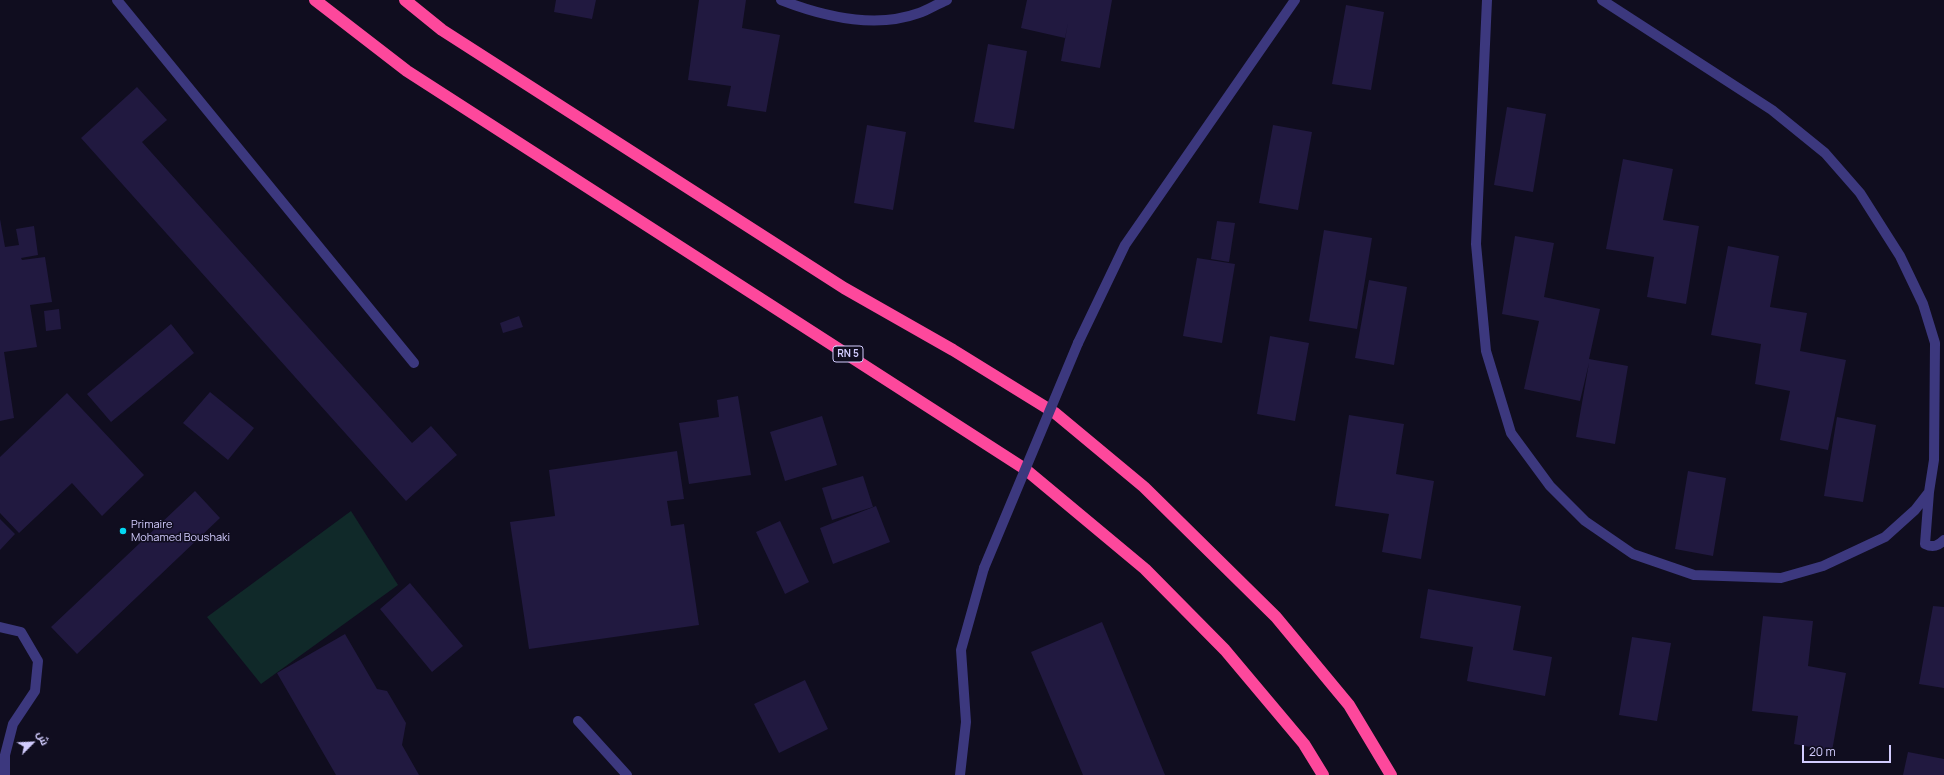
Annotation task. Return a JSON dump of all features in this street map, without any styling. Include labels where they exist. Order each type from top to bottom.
[{"type":"highway","name":"RN 5","points":[[315,0],[407,71],[1025,469],[1145,568],[1219,645],[1304,744],[1323,775]]},
{"type":"highway","points":[[405,0],[442,30],[844,288],[953,350],[1055,413],[1144,487],[1276,617],[1349,705],[1392,775]]},
{"type":"street","points":[[117,0],[414,363]]},
{"type":"street","points":[[781,0],[809,11],[855,19],[886,20],[918,13],[947,0]]},
{"type":"street","points":[[960,775],[966,722],[961,650],[984,568],[1078,343],[1126,245],[1295,0]]},
{"type":"street","points":[[1487,0],[1476,244],[1486,351],[1511,433],[1550,486],[1585,521],[1632,554],[1694,575],[1781,578],[1823,566],[1885,537],[1915,510],[1929,492]]},
{"type":"street","points":[[1602,0],[1772,110],[1826,154],[1860,192],[1900,256],[1923,304],[1935,343],[1934,460],[1929,492],[1925,544],[1931,547],[1937,546],[1944,540]]},
{"type":"street","points":[[0,627],[21,632],[38,661],[35,691],[13,724],[5,755],[5,775]]},
{"type":"street","points":[[578,720],[627,775]]},
{"type":"green space","points":[[351,511],[398,585],[261,684],[207,617]]},
{"type":"building","points":[[556,0],[596,0],[592,19],[554,12]]},
{"type":"building","points":[[699,0],[746,0],[742,28],[780,35],[766,112],[727,106],[731,86],[688,80]]},
{"type":"building","points":[[1027,0],[1112,0],[1100,68],[1061,61],[1068,23],[1065,38],[1021,28]]},
{"type":"building","points":[[1346,5],[1384,12],[1371,90],[1332,84]]},
{"type":"building","points":[[988,44],[1027,51],[1014,129],[974,122]]},
{"type":"building","points":[[137,87],[167,120],[142,142],[412,443],[431,426],[457,455],[406,501],[81,138]]},
{"type":"building","points":[[1507,107],[1546,114],[1533,192],[1494,185]]},
{"type":"building","points":[[867,125],[906,132],[893,210],[854,203]]},
{"type":"building","points":[[1273,125],[1312,132],[1298,210],[1259,203]]},
{"type":"building","points":[[1623,159],[1673,169],[1663,220],[1699,226],[1686,304],[1647,297],[1654,257],[1606,249]]},
{"type":"building","points":[[0,219],[5,247],[19,245],[16,229],[34,226],[38,255],[21,258],[22,260],[45,257],[52,302],[30,305],[37,347],[4,352],[14,418],[0,421]]},
{"type":"building","points":[[1217,221],[1235,223],[1229,262],[1211,259]]},
{"type":"building","points":[[1324,230],[1372,238],[1357,329],[1309,321]]},
{"type":"building","points":[[1515,236],[1554,243],[1544,297],[1600,309],[1589,359],[1628,366],[1615,444],[1576,437],[1589,363],[1580,401],[1524,389],[1539,321],[1502,314]]},
{"type":"building","points":[[1728,246],[1779,256],[1770,307],[1807,313],[1800,351],[1846,360],[1828,450],[1780,440],[1790,391],[1755,384],[1761,344],[1711,335]]},
{"type":"building","points":[[1197,258],[1235,264],[1222,343],[1183,336]]},
{"type":"building","points":[[1369,280],[1407,287],[1394,365],[1355,358]]},
{"type":"building","points":[[59,309],[61,329],[46,331],[44,311]]},
{"type":"building","points":[[519,316],[523,327],[503,333],[500,323]]},
{"type":"building","points":[[171,324],[194,353],[111,422],[87,394]]},
{"type":"building","points":[[1270,336],[1309,343],[1295,421],[1257,414]]},
{"type":"building","points":[[210,392],[254,428],[228,460],[183,423]]},
{"type":"building","points":[[67,393],[144,475],[102,516],[72,483],[19,533],[0,513],[0,457]]},
{"type":"building","points":[[738,396],[751,475],[689,484],[679,423],[719,417],[717,400]]},
{"type":"building","points":[[1349,415],[1404,424],[1396,474],[1434,481],[1421,559],[1382,552],[1389,514],[1335,506]]},
{"type":"building","points":[[822,416],[837,465],[785,481],[770,432]]},
{"type":"building","points":[[1837,417],[1876,425],[1863,502],[1824,496]]},
{"type":"building","points":[[677,451],[684,499],[667,501],[671,526],[684,524],[699,625],[529,649],[510,522],[555,516],[549,470]]},
{"type":"building","points":[[1688,471],[1726,478],[1713,556],[1675,549]]},
{"type":"building","points":[[863,476],[873,507],[832,520],[822,488]]},
{"type":"building","points":[[195,491],[220,518],[77,654],[51,627]]},
{"type":"building","points":[[876,506],[890,542],[833,564],[820,528]]},
{"type":"building","points":[[0,519],[15,534],[0,550]]},
{"type":"building","points":[[780,521],[809,582],[785,594],[756,532]]},
{"type":"building","points":[[410,583],[463,646],[432,672],[380,609]]},
{"type":"building","points":[[1428,589],[1521,606],[1513,650],[1552,657],[1545,696],[1467,681],[1473,647],[1420,638]]},
{"type":"building","points":[[1933,606],[1944,607],[1944,688],[1919,684]]},
{"type":"building","points":[[1763,616],[1813,621],[1808,666],[1846,673],[1832,751],[1794,744],[1798,716],[1752,711]]},
{"type":"building","points":[[1102,622],[1165,775],[1083,775],[1031,652]]},
{"type":"building","points":[[345,634],[377,689],[387,691],[406,723],[402,745],[419,775],[336,775],[277,673]]},
{"type":"building","points":[[1632,637],[1671,643],[1657,721],[1619,715]]},
{"type":"building","points":[[805,680],[828,729],[779,753],[754,704]]},
{"type":"building","points":[[1908,752],[1944,759],[1944,775],[1903,775]]},
{"type":"place","name":"Primaire Mohamed Boushaki","points":[[123,531]]}]
